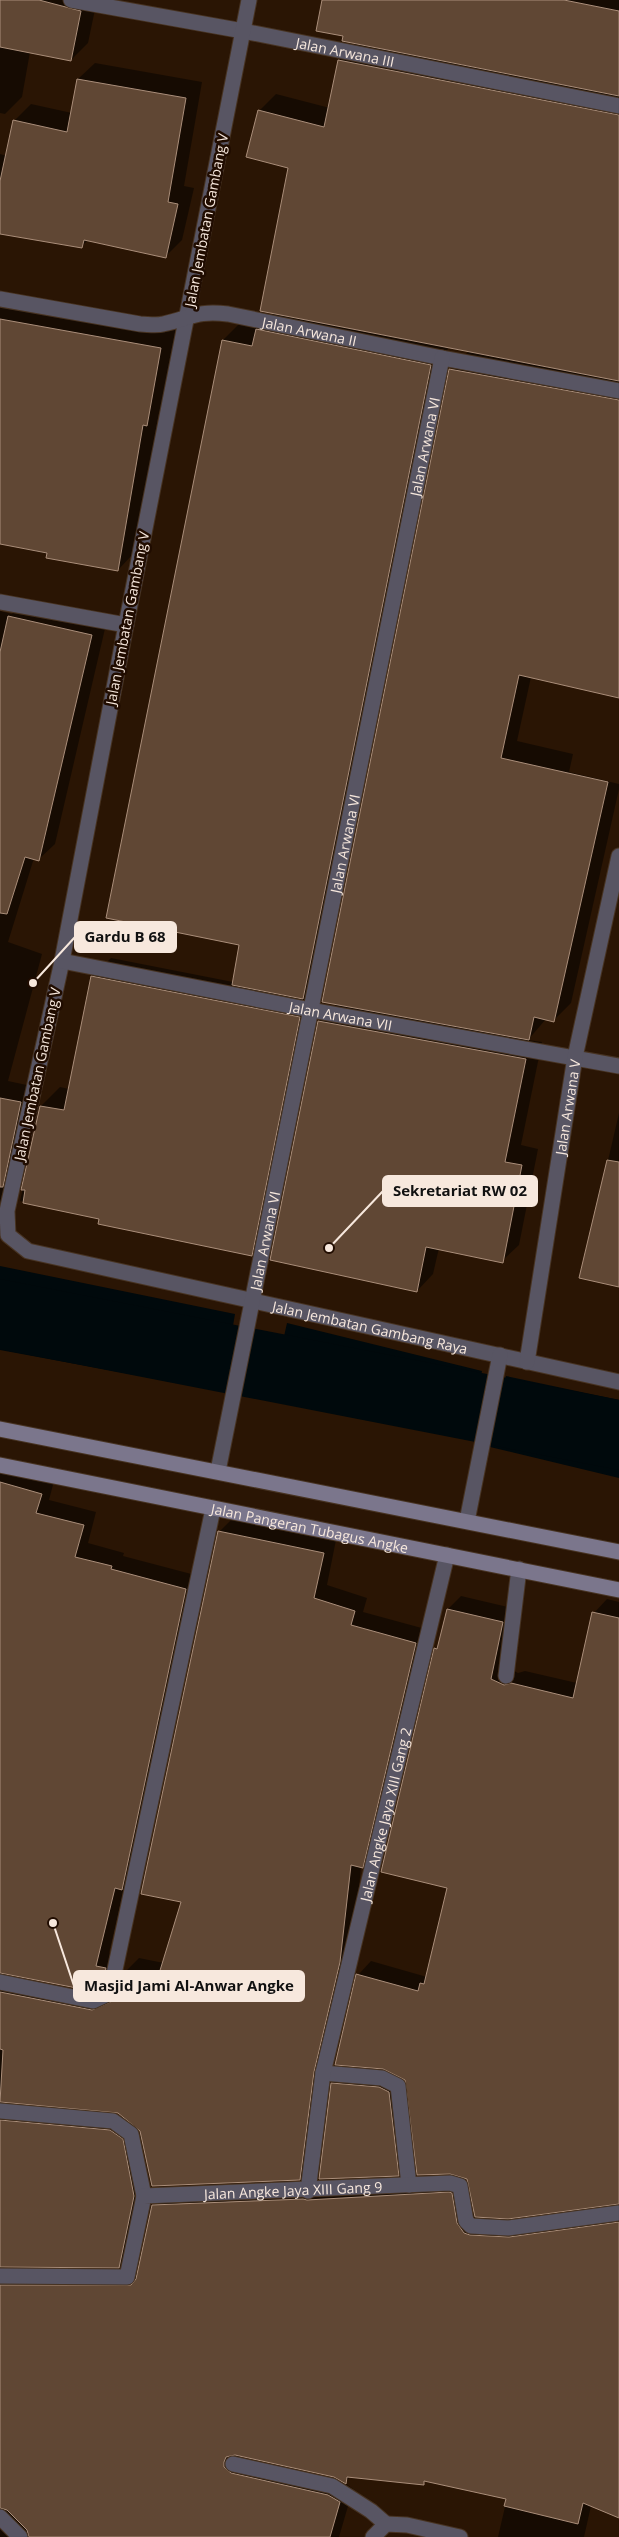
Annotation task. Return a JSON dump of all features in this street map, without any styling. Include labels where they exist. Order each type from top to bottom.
[{"type":"main road","points":[[0,1429],[619,1552]]},
{"type":"main road","name":"Jalan Pangeran Tubagus Angke","points":[[0,1465],[619,1590]]},
{"type":"street","name":"Jalan Arwana III","points":[[71,0],[243,31],[619,106]]},
{"type":"street","name":"Jalan Jembatan Gambang V","points":[[8,1235],[7,1211],[62,961],[249,0]]},
{"type":"street","name":"Jalan Arwana II","points":[[0,299],[140,324],[162,325],[187,316],[210,311],[619,392]]},
{"type":"street","name":"Jalan Arwana VI","points":[[218,1471],[442,358]]},
{"type":"street","points":[[0,602],[126,625]]},
{"type":"street","name":"Jalan Arwana V","points":[[527,1362],[575,1057],[619,856]]},
{"type":"street","name":"Jalan Arwana VII","points":[[62,961],[311,1010],[619,1066]]},
{"type":"street","name":"Jalan Jembatan Gambang Raya","points":[[8,1235],[28,1251],[619,1382]]},
{"type":"street","points":[[467,1521],[500,1355]]},
{"type":"street","points":[[0,1982],[93,2002],[110,1993],[213,1509]]},
{"type":"street","name":"Jalan Angke Jaya XIII Gang 2","points":[[308,2190],[323,2072],[447,1555]]},
{"type":"street","points":[[506,1676],[519,1569]]},
{"type":"street","points":[[323,2072],[382,2078],[398,2086],[409,2185]]},
{"type":"street","points":[[0,2110],[113,2121],[131,2134],[144,2196],[126,2277],[0,2276]]},
{"type":"street","name":"Jalan Angke Jaya XIII Gang 9","points":[[144,2196],[450,2183],[460,2186],[466,2221],[471,2226],[508,2228],[619,2213]]},
{"type":"street","points":[[232,2464],[332,2486],[371,2511],[386,2524],[407,2525],[460,2537]]},
{"type":"street","points":[[0,2516],[20,2537]]},
{"type":"street","points":[[374,2537],[386,2524]]},
{"type":"shaded area","points":[[0,1266],[235,1314],[222,1391],[0,1350]]},
{"type":"shaded area","points":[[287,1323],[482,1371],[468,1436],[270,1399]]},
{"type":"shaded area","points":[[506,1376],[619,1400],[619,1478],[490,1447]]},
{"type":"building","points":[[0,0],[39,0],[81,11],[71,61],[0,47]]},
{"type":"building","points":[[322,0],[564,0],[619,11],[619,96],[342,41],[343,36],[316,31]]},
{"type":"building","points":[[338,60],[619,115],[619,381],[260,311],[288,168],[246,157],[258,110],[324,127]]},
{"type":"building","points":[[77,79],[186,98],[168,202],[178,204],[166,258],[84,240],[82,248],[0,234],[0,181],[13,120],[67,132]]},
{"type":"building","points":[[0,319],[161,348],[147,426],[143,425],[118,571],[46,558],[47,553],[0,544]]},
{"type":"building","points":[[256,329],[431,365],[303,999],[232,985],[239,945],[106,918],[222,340],[252,346]]},
{"type":"building","points":[[449,369],[619,400],[619,698],[519,675],[501,758],[608,782],[554,1022],[534,1017],[529,1040],[322,1002]]},
{"type":"building","points":[[8,616],[92,635],[39,861],[25,857],[7,914],[0,913],[0,652]]},
{"type":"building","points":[[91,976],[300,1017],[252,1256],[98,1224],[99,1219],[23,1203],[25,1190],[21,1190],[40,1106],[64,1110]]},
{"type":"building","points":[[318,1021],[526,1059],[505,1162],[522,1165],[503,1263],[426,1247],[417,1292],[270,1260]]},
{"type":"building","points":[[0,1098],[21,1102],[3,1187],[0,1187]]},
{"type":"building","points":[[607,1160],[619,1162],[619,1287],[579,1278]]},
{"type":"building","points":[[0,1482],[42,1494],[36,1513],[84,1525],[75,1557],[112,1566],[111,1569],[186,1589],[122,1890],[115,1888],[96,1966],[106,1968],[102,1986],[92,1991],[0,1973]]},
{"type":"building","points":[[218,1531],[324,1553],[314,1598],[355,1611],[351,1625],[416,1643],[363,1868],[351,1865],[340,1962],[314,2072],[300,2180],[152,2186],[140,2131],[118,2113],[0,2102],[3,2050],[0,2049],[0,1992],[92,2010],[117,1999],[124,1971],[158,1977],[181,1902],[141,1894]]},
{"type":"building","points":[[447,1609],[503,1622],[491,1679],[504,1685],[511,1683],[573,1698],[592,1612],[619,1618],[619,2204],[508,2219],[475,2217],[467,2179],[450,2174],[417,2175],[405,2080],[383,2069],[335,2065],[356,1974],[418,1991],[420,1983],[424,1984],[447,1888],[381,1872],[434,1648],[437,1649]]},
{"type":"building","points":[[331,2083],[379,2087],[389,2092],[399,2176],[319,2179]]},
{"type":"building","points":[[0,2120],[110,2130],[123,2139],[134,2196],[119,2268],[0,2267]]},
{"type":"building","points":[[452,2193],[457,2223],[464,2233],[470,2235],[509,2237],[619,2222],[619,2518],[583,2503],[578,2524],[504,2506],[506,2499],[424,2481],[424,2485],[347,2477],[346,2484],[334,2477],[235,2455],[226,2457],[224,2462],[224,2467],[231,2473],[328,2495],[340,2502],[330,2537],[29,2537],[27,2530],[7,2510],[0,2508],[0,2285],[131,2285],[136,2279],[152,2205],[307,2200]]},
{"type":"waterway","points":[[0,1314],[619,1435]]},
{"type":"place","name":"Gardu B 68","points":[[33,983]]},
{"type":"place","name":"Sekretariat RW 02","points":[[329,1248]]},
{"type":"place","name":"Masjid Jami Al-Anwar Angke","points":[[53,1923]]}]
